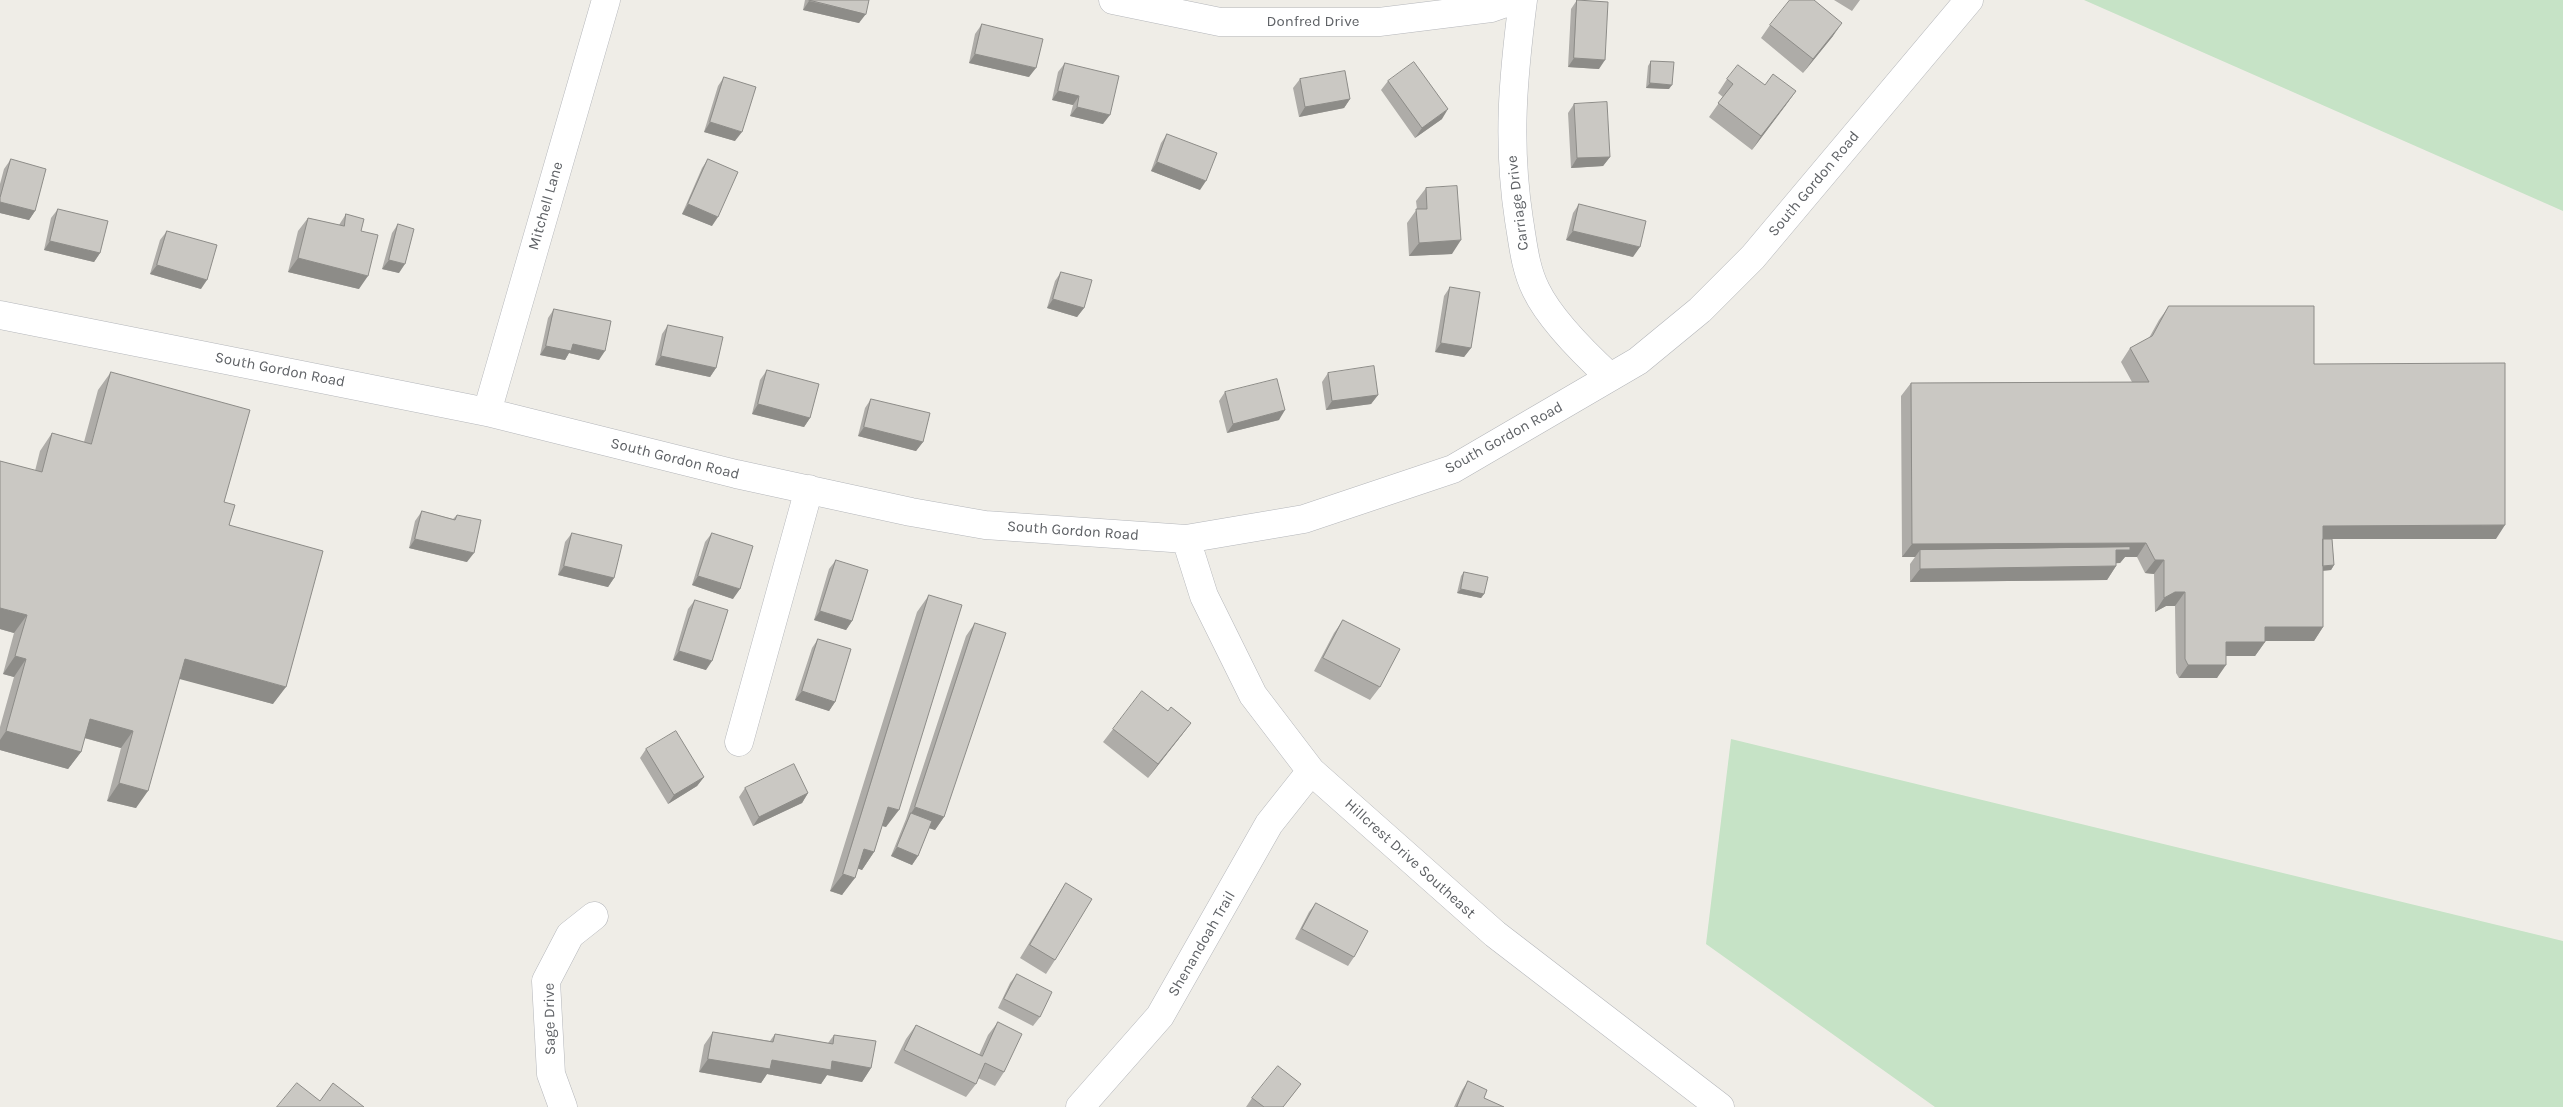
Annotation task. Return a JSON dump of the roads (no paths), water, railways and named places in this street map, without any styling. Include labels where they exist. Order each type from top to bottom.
[{"type":"street","name":"Mitchell Lane","points":[[487,412],[606,0]]},
{"type":"street","name":"Donfred Drive","points":[[1113,0],[1220,22],[1379,22],[1491,8],[1514,0]]},
{"type":"street","name":"Carriage Drive","points":[[1523,0],[1514,68],[1510,131],[1515,196],[1528,271],[1537,292],[1561,325],[1610,377]]},
{"type":"street","name":"South Gordon Road","points":[[0,315],[487,412],[736,474],[985,525],[1186,539],[1304,519],[1453,469],[1638,361],[1700,310],[1753,257],[1969,0]]},
{"type":"street","points":[[739,742],[809,489]]},
{"type":"street","name":"Hillcrest Drive Southeast","points":[[1186,539],[1204,596],[1253,695],[1311,771],[1495,934],[1720,1107]]},
{"type":"street","name":"Shenandoah Trail","points":[[1080,1107],[1160,1016],[1269,824],[1311,771]]},
{"type":"street","name":"Sage Drive","points":[[564,1107],[551,1074],[546,981],[570,935],[594,916]]}]
